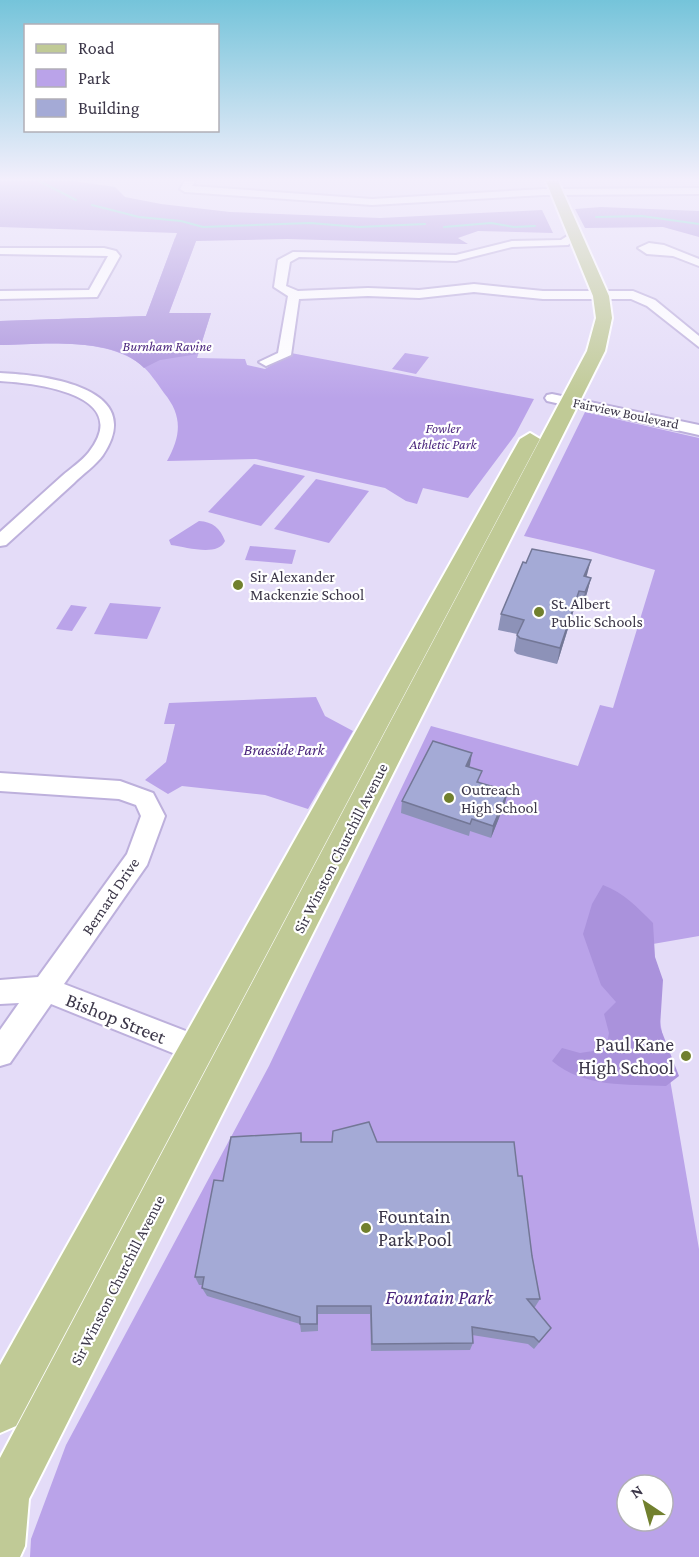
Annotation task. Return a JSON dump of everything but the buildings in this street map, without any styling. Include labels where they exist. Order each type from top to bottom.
[{"type":"main road","name":"Sir Winston Churchill Avenue","points":[[0,1410],[196,1050],[562,399],[598,345],[604,318],[576,254]]},
{"type":"main road","name":"Sir Winston Churchill Avenue","points":[[3,1501],[230,1062],[562,399]]},
{"type":"main road","points":[[0,1546],[3,1501]]},
{"type":"street","points":[[0,294],[93,294],[114,256],[112,254]]},
{"type":"street","points":[[473,254],[456,258],[297,254],[284,260],[279,285],[283,291],[294,294],[419,294],[474,288],[644,298],[695,340]]},
{"type":"street","points":[[676,254],[699,262]]},
{"type":"street","points":[[266,362],[284,355],[294,294]]},
{"type":"street","points":[[695,340],[683,343],[682,347],[699,355]]},
{"type":"street","points":[[0,377],[43,380],[76,389],[98,404],[106,416],[108,428],[105,441],[90,460],[0,541]]},
{"type":"street","name":"Fairview Boulevard","points":[[562,399],[699,430]]},
{"type":"street","name":"Bernard Drive","points":[[0,782],[120,790],[139,795],[152,809],[152,823],[138,858],[45,989]]},
{"type":"street","points":[[0,1053],[45,989]]},
{"type":"street","name":"Bishop Street","points":[[0,992],[45,989],[230,1062]]},
{"type":"green space","name":"Fowler Athletic Park","points":[[169,254],[191,254],[169,313],[211,313],[197,358],[245,359],[247,365],[265,369],[291,353],[534,399],[515,435],[468,498],[423,488],[417,504],[406,501],[385,488],[256,459],[167,461],[177,435],[177,418],[170,402],[153,377],[140,364],[126,355],[91,346],[54,343],[0,345],[0,321],[146,316]]},
{"type":"green space","name":"Burnham Ravine","points":[[169,254],[191,254],[169,313],[211,313],[198,354],[160,360],[144,368],[131,358],[96,346],[55,343],[0,345],[0,321],[146,316]]},
{"type":"green space","points":[[405,353],[429,357],[416,374],[392,369]]},
{"type":"green space","name":"Fountain Park","points":[[585,412],[699,438],[699,936],[647,945],[699,1249],[699,1557],[30,1557],[31,1539],[66,1445],[269,1066],[431,726],[578,766],[600,705],[613,708],[655,570],[586,550],[524,536]]},
{"type":"green space","points":[[254,464],[305,476],[261,526],[208,512]]},
{"type":"green space","points":[[316,479],[369,491],[329,543],[274,529]]},
{"type":"green space","points":[[199,521],[212,524],[218,529],[225,541],[221,546],[216,549],[201,550],[171,545],[169,540]]},
{"type":"green space","points":[[250,546],[296,550],[292,564],[245,560]]},
{"type":"green space","points":[[110,603],[161,607],[147,639],[94,634]]},
{"type":"green space","points":[[71,605],[87,607],[72,631],[56,629]]},
{"type":"green space","name":"Braeside Park","points":[[316,697],[325,716],[353,731],[308,809],[265,795],[182,786],[168,794],[145,780],[166,762],[175,724],[164,724],[169,703]]},
{"type":"green space","points":[[603,885],[624,896],[653,923],[655,957],[663,980],[660,1027],[679,1076],[666,1086],[606,1083],[592,1080],[564,1070],[552,1061],[562,1048],[580,1053],[606,1049],[609,1033],[604,1014],[616,1002],[601,985],[583,934],[592,904]]},
{"type":"place","name":"Sir Alexander Mackenzie School","points":[[238,585]]},
{"type":"place","name":"St. Albert Public Schools","points":[[539,612]]},
{"type":"place","name":"Outreach High School","points":[[449,798]]},
{"type":"place","name":"Paul Kane High School","points":[[686,1056]]},
{"type":"place","name":"Fountain Park Pool","points":[[366,1228]]}]
